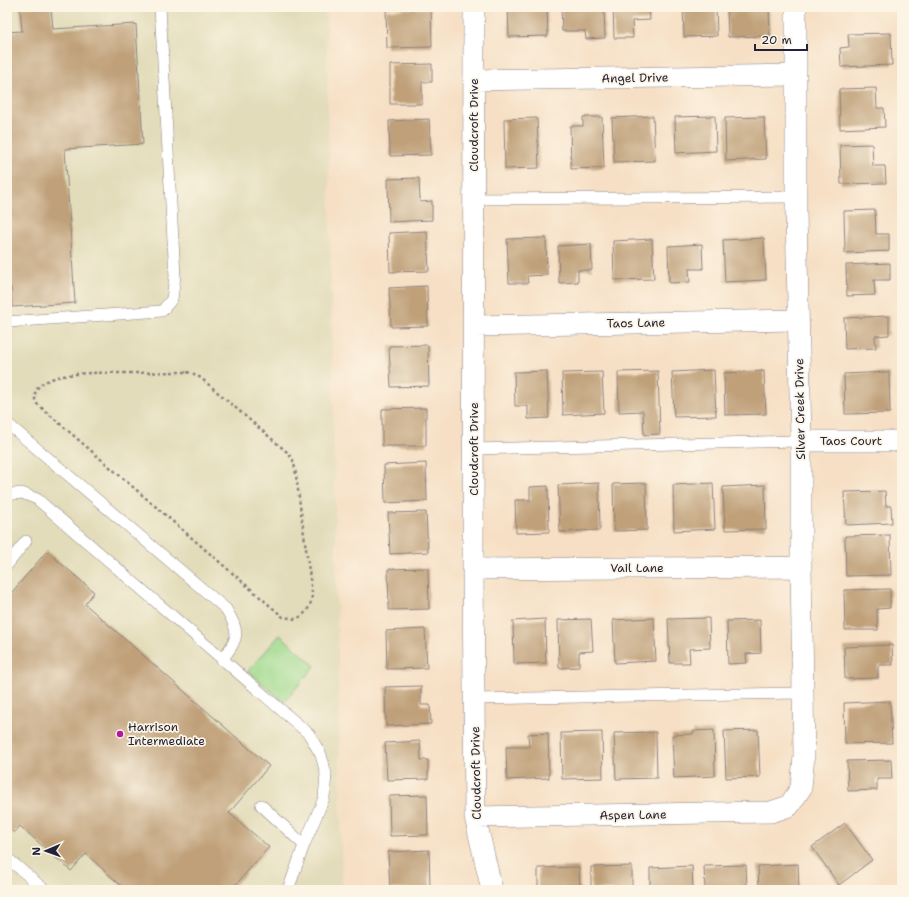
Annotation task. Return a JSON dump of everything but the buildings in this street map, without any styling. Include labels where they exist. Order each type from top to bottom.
[{"type":"street","name":"Cloudcroft Drive","points":[[474,7],[473,569],[475,817],[492,890]]},
{"type":"street","name":"Silver Creek Drive","points":[[789,806],[802,788],[804,756],[801,441],[796,197],[796,7]]},
{"type":"street","name":"Angel Drive","points":[[474,80],[796,76]]},
{"type":"street","name":"Taos Lane","points":[[474,326],[798,320]]},
{"type":"street","name":"Taos Court","points":[[801,441],[902,441]]},
{"type":"street","name":"Vail Lane","points":[[473,569],[801,567]]},
{"type":"street","name":"Aspen Lane","points":[[475,817],[771,812],[789,806]]},
{"type":"lane","points":[[7,322],[162,311],[172,299],[175,276],[160,7]]},
{"type":"lane","points":[[474,199],[796,197]]},
{"type":"lane","points":[[8,425],[226,609],[234,622],[237,634],[234,644],[222,660]]},
{"type":"lane","points":[[474,449],[801,441]]},
{"type":"lane","points":[[7,496],[22,493],[37,500],[309,734],[321,755],[326,774],[324,798],[304,845],[288,890]]},
{"type":"lane","points":[[7,565],[26,541]]},
{"type":"lane","points":[[474,699],[803,692]]},
{"type":"lane","points":[[261,804],[304,845]]},
{"type":"lane","points":[[7,858],[44,890]]},
{"type":"path","points":[[186,372],[201,378],[287,452],[293,460],[296,468],[312,593],[311,602],[308,609],[300,617],[296,619],[283,617],[36,403],[34,398],[38,387],[42,383],[52,379],[77,374],[186,372]]},
{"type":"shaded area","points":[[7,7],[326,7],[342,890],[7,890]]},
{"type":"green space","points":[[280,635],[315,666],[284,702],[248,671]]},
{"type":"place","name":"Harrison Intermediate","points":[[120,734]]}]
